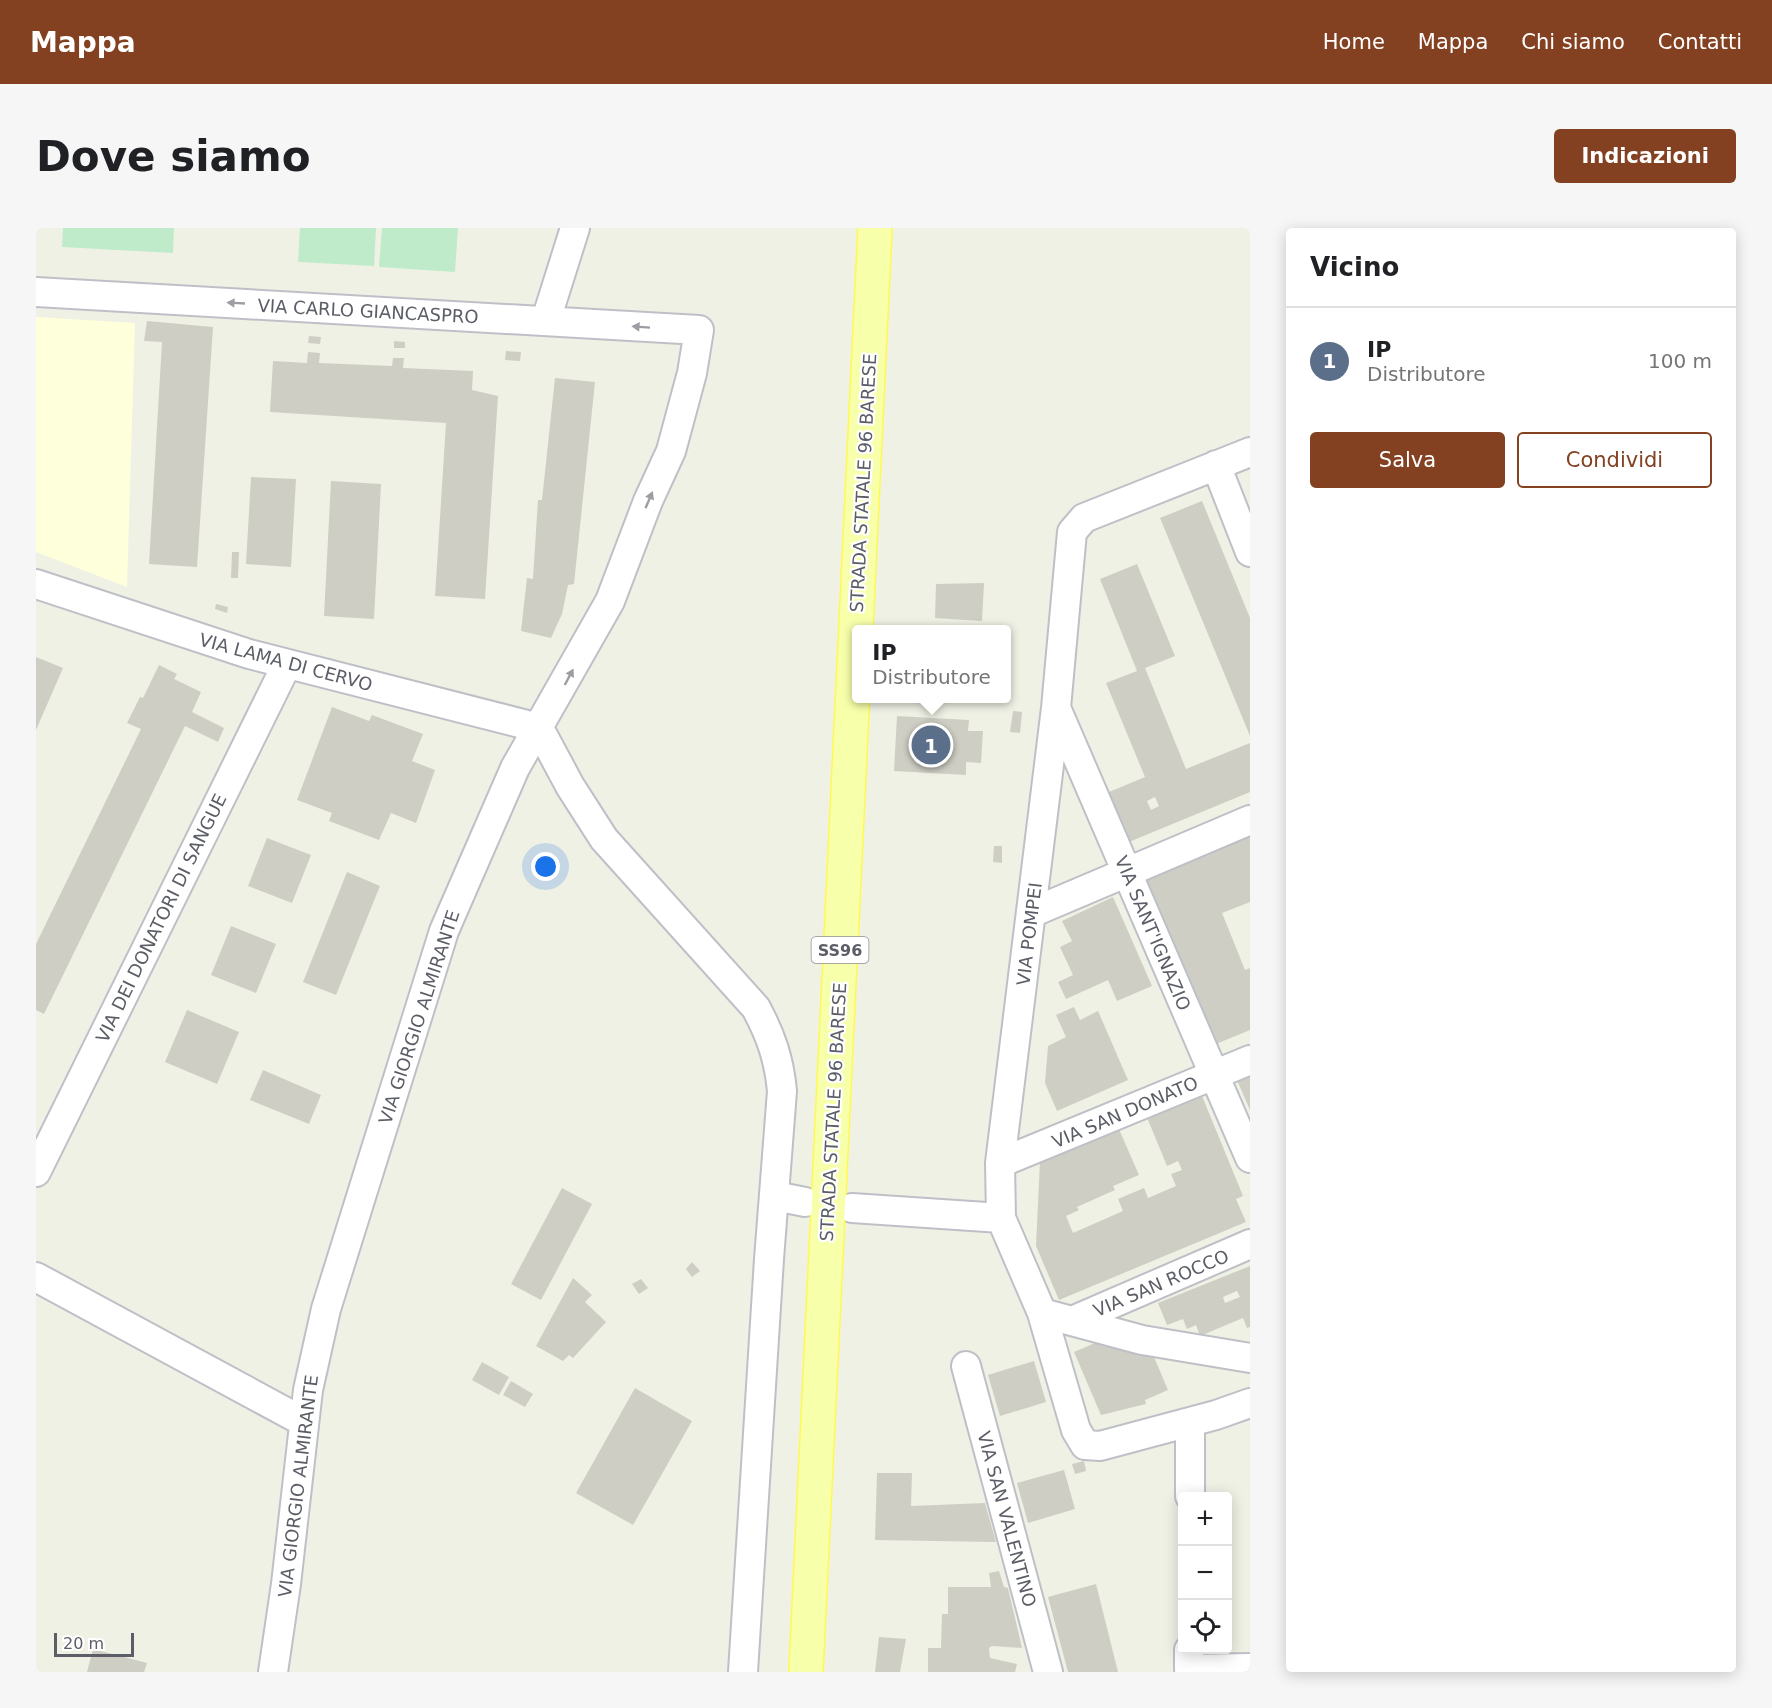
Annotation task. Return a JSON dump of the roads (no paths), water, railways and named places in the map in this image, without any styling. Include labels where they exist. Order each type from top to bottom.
[{"type":"main road","name":"STRADA STATALE 96 BARESE","points":[[856,625],[875,228]]},
{"type":"main road","name":"STRADA STATALE 96 BARESE","points":[[806,1672],[852,703]]},
{"type":"street","points":[[546,320],[575,228]]},
{"type":"street","name":"VIA CARLO GIANCASPRO","points":[[36,292],[699,330]]},
{"type":"street","name":"VIA GIORGIO ALMIRANTE","points":[[273,1672],[308,1390],[326,1309],[444,931],[515,768],[610,601],[648,501],[671,451],[692,373],[699,330]]},
{"type":"street","name":"VIA POMPEI","points":[[1190,1422],[1100,1446],[1085,1445],[1076,1430],[1042,1313],[1002,1218],[1000,1163],[1056,708],[1071,532],[1084,518],[1250,452]]},
{"type":"street","points":[[1216,465],[1250,552]]},
{"type":"street","name":"VIA LAMA DI CERVO","points":[[36,584],[249,654],[539,728]]},
{"type":"street","name":"VIA DEI DONATORI DI SANGUE","points":[[36,1172],[287,664]]},
{"type":"street","name":"VIA SANT'IGNAZIO","points":[[1056,708],[1250,1158]]},
{"type":"street","points":[[539,728],[570,786],[604,839],[756,1008],[771,1036],[780,1064],[782,1091],[743,1672]]},
{"type":"street","points":[[1031,913],[1250,820]]},
{"type":"street","name":"VIA SAN DONATO","points":[[1000,1163],[1250,1060]]},
{"type":"street","points":[[775,1196],[805,1202]]},
{"type":"street","points":[[852,1208],[1002,1218]]},
{"type":"street","name":"VIA SAN ROCCO","points":[[1072,1321],[1250,1244]]},
{"type":"street","points":[[36,1277],[304,1422]]},
{"type":"street","points":[[1042,1313],[1142,1340],[1250,1358]]},
{"type":"street","name":"VIA SAN VALENTINO","points":[[966,1366],[1048,1672]]},
{"type":"street","points":[[1190,1492],[1190,1422],[1250,1403]]},
{"type":"street","points":[[1189,1654],[1189,1669],[1250,1668]]},
{"type":"place","name":"IP","points":[[931,745]]}]
